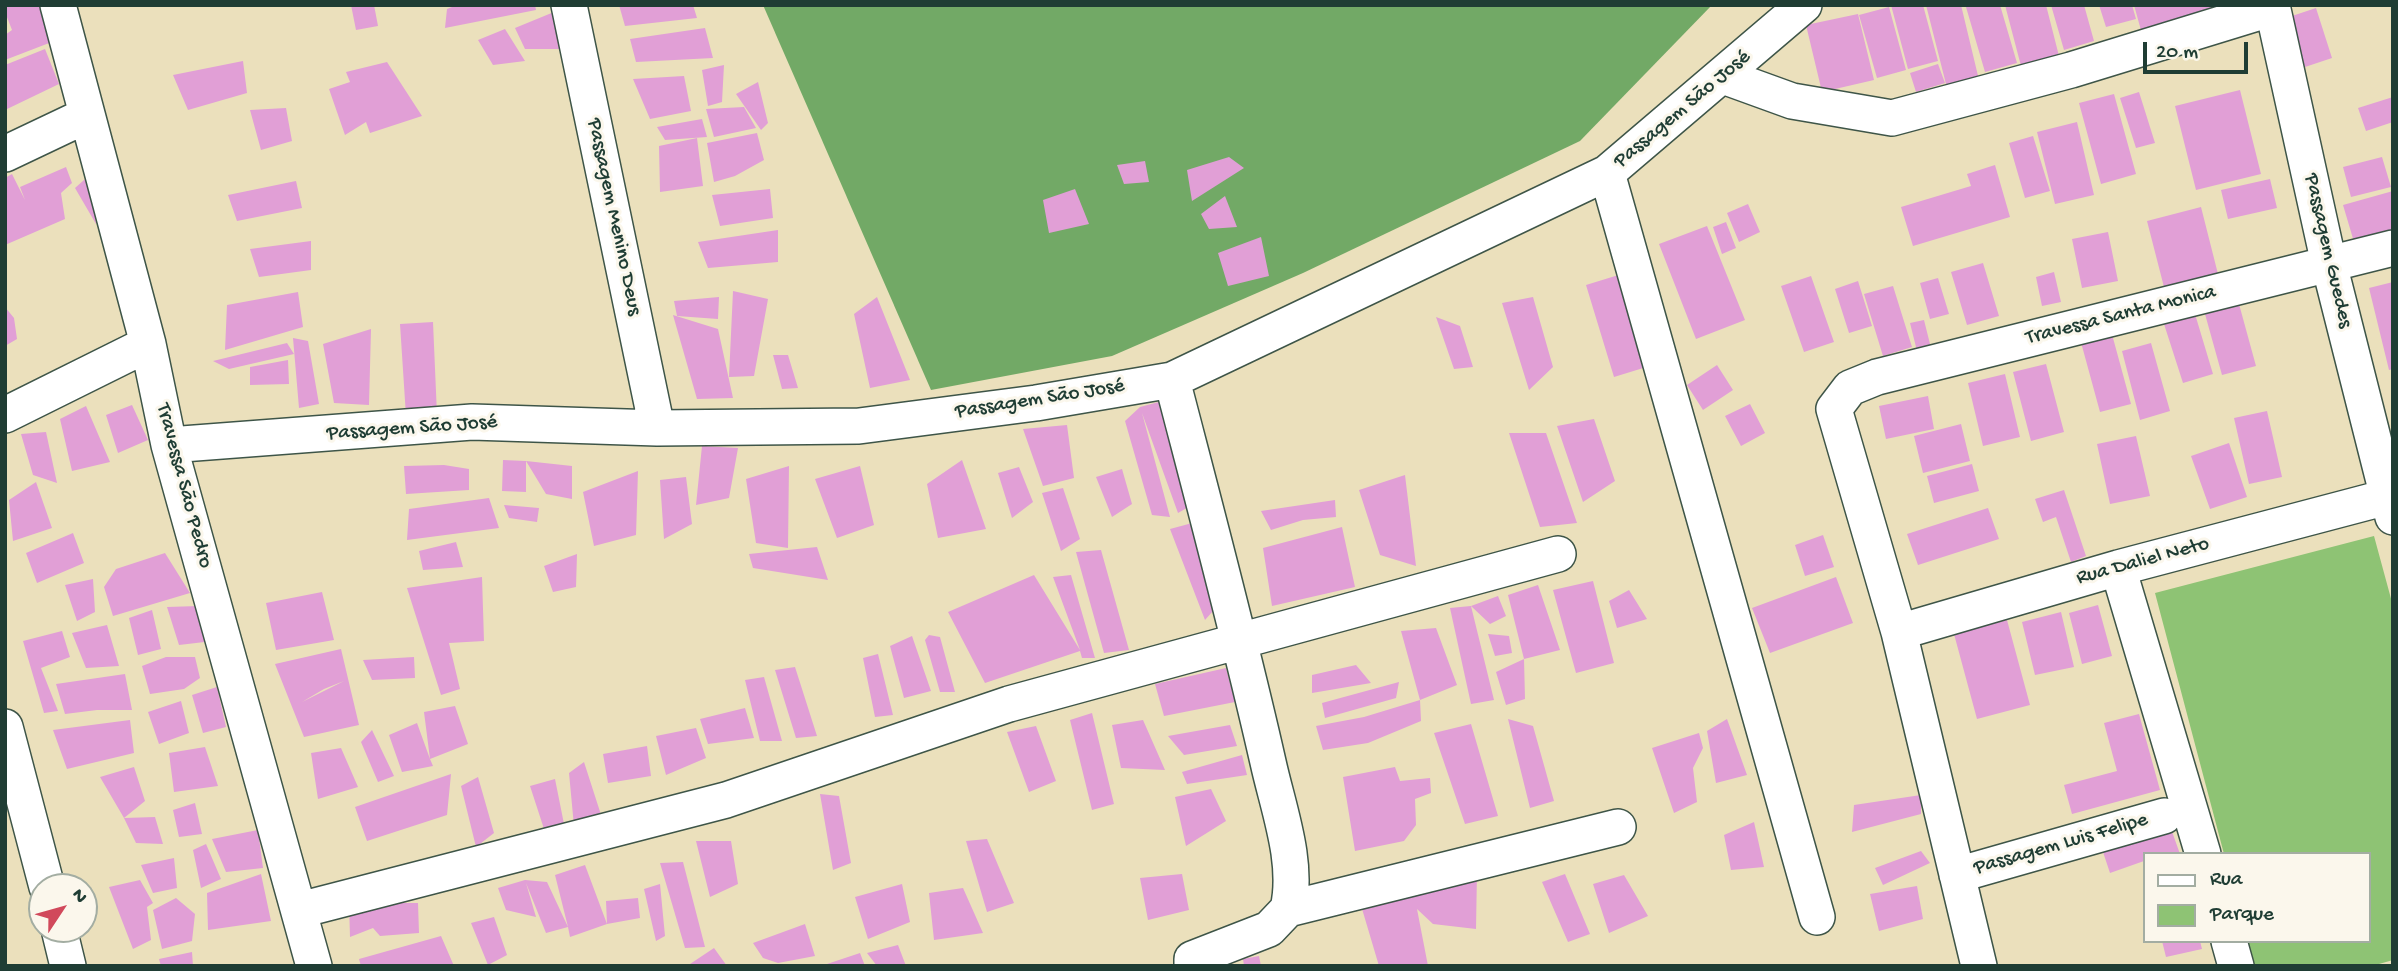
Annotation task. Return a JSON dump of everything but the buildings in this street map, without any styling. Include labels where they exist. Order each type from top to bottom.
[{"type":"street","name":"Travessa São Pedro","points":[[58,5],[85,116],[148,344],[169,445],[314,966]]},
{"type":"street","name":"Passagem Menino Deus","points":[[569,5],[657,428]]},
{"type":"street","name":"Passagem São José","points":[[169,445],[472,422],[657,428],[859,426],[1036,403],[1172,380],[1607,173],[1804,5]]},
{"type":"street","points":[[1723,76],[1792,101],[1892,118],[2071,70],[2272,6]]},
{"type":"street","name":"Passagem Guedes","points":[[2272,6],[2329,264],[2390,507]]},
{"type":"street","points":[[5,154],[85,116]]},
{"type":"street","points":[[1607,173],[1817,918]]},
{"type":"street","name":"Travessa Santa Monica","points":[[1899,632],[1834,409],[1850,388],[1890,374],[2393,248]]},
{"type":"street","points":[[5,415],[148,344]]},
{"type":"street","points":[[1172,380],[1241,639],[1288,853],[1293,890],[1288,909],[1269,929],[1192,959],[1192,966]]},
{"type":"street","name":"Rua Daliel Neto","points":[[1899,632],[2118,568],[2390,507]]},
{"type":"street","points":[[300,909],[726,800],[1009,704],[1558,554]]},
{"type":"street","points":[[2118,568],[2202,852]]},
{"type":"street","points":[[1899,632],[1979,966]]},
{"type":"street","points":[[5,727],[43,873]]},
{"type":"street","name":"Passagem Luis Felipe","points":[[1957,875],[2164,816]]},
{"type":"street","points":[[1288,909],[1618,827]]},
{"type":"street","points":[[62,943],[68,966]]},
{"type":"street","points":[[2230,943],[2236,966]]},
{"type":"green space","points":[[763,5],[1712,5],[1580,141],[1303,273],[1112,356],[931,390]]},
{"type":"green space","points":[[2374,536],[2393,606],[2393,960],[2372,966],[2253,966],[2247,943],[2370,943],[2370,852],[2223,852],[2155,593]]}]
